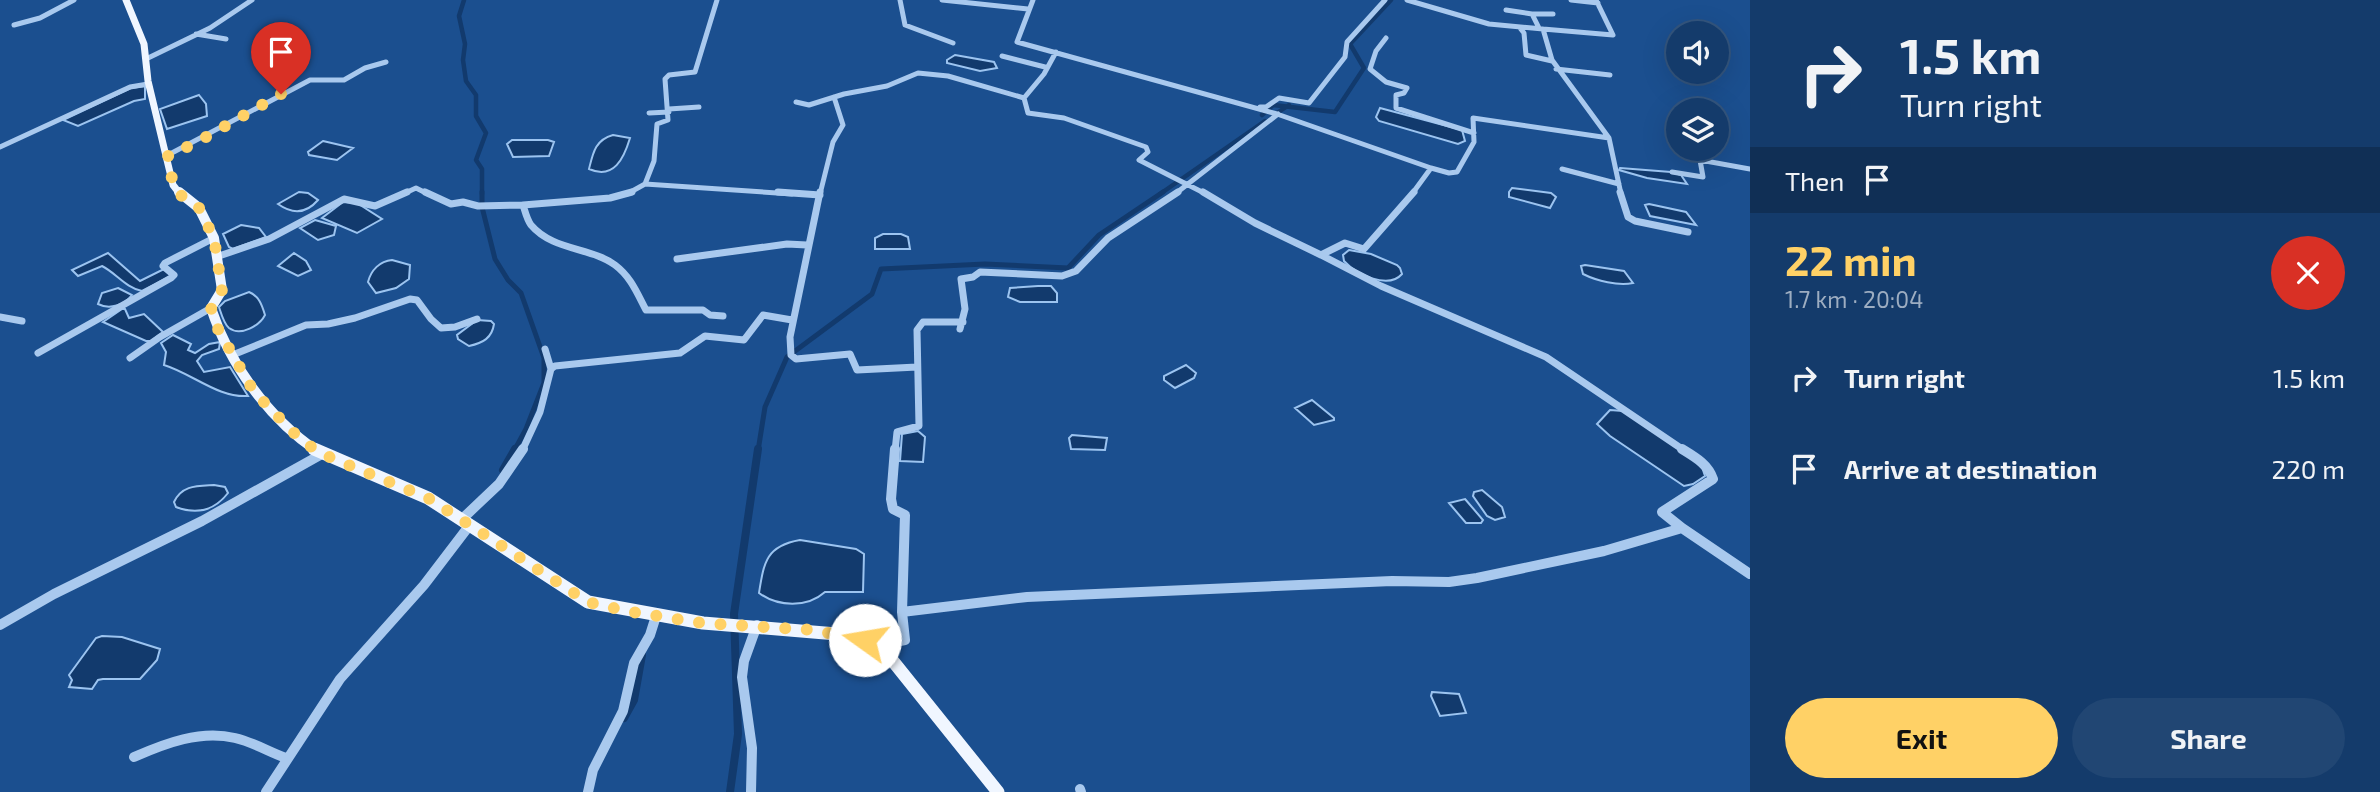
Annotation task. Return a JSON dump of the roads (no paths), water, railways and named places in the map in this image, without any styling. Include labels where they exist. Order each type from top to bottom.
[{"type":"main road","points":[[126,0],[144,44],[148,84],[168,155],[173,185],[184,199],[199,208],[214,238],[219,256],[222,290],[211,308],[218,329],[254,392],[301,440],[322,454],[428,498],[588,602],[702,623],[756,625],[849,635],[880,645],[999,792]]},
{"type":"street","points":[[13,25],[40,18],[74,0]]},
{"type":"street","points":[[146,59],[197,34],[252,0]]},
{"type":"street","points":[[645,184],[654,161],[657,124],[668,120],[666,77],[694,73],[710,30],[717,0]]},
{"type":"street","points":[[900,0],[905,24],[909,28],[953,43]]},
{"type":"street","points":[[942,0],[1028,9]]},
{"type":"street","points":[[1033,0],[1017,42],[1278,114],[1449,173],[1457,172],[1474,142],[1473,118],[1609,138]]},
{"type":"street","points":[[1260,109],[1279,98],[1309,103],[1345,57],[1347,42],[1385,0]]},
{"type":"street","points":[[1407,0],[1474,20],[1520,28],[1524,33],[1526,55],[1552,61]]},
{"type":"street","points":[[1520,28],[1521,25],[1613,36],[1597,1],[1571,0]]},
{"type":"street","points":[[1506,10],[1553,14]]},
{"type":"street","points":[[1532,14],[1556,69],[1609,138],[1616,159],[1624,205],[1631,219],[1688,232]]},
{"type":"street","points":[[197,34],[226,40]]},
{"type":"street","points":[[1386,38],[1376,51],[1370,69],[1386,82],[1407,88],[1404,93],[1396,95],[1398,109],[1474,133]]},
{"type":"street","points":[[1024,98],[1044,74],[1045,66],[1056,52]]},
{"type":"street","points":[[1002,56],[1045,66]]},
{"type":"street","points":[[168,155],[310,80],[344,80],[365,68],[386,62]]},
{"type":"street","points":[[1556,69],[1610,75]]},
{"type":"street","points":[[796,102],[809,105],[887,86],[918,74],[948,76],[1024,98]]},
{"type":"street","points":[[0,147],[121,91],[148,84]]},
{"type":"street","points":[[834,97],[843,125],[833,142],[807,245],[792,320],[791,355],[796,359],[850,354],[856,370],[917,367]]},
{"type":"street","points":[[1024,98],[1028,113],[1064,118],[1146,147],[1148,152],[1139,160],[1188,183],[1255,223],[1381,286],[1546,357],[1710,470],[1713,479],[1662,512],[1750,575]]},
{"type":"street","points":[[649,113],[699,107]]},
{"type":"street","points":[[880,645],[905,640],[902,612],[905,515],[893,509],[891,499],[897,432],[919,426],[915,347],[920,323],[961,326],[965,309],[961,279],[988,271],[1062,276],[1071,274],[1108,237],[1188,183],[1278,114]]},
{"type":"street","points":[[1672,172],[1703,177],[1700,160],[1750,169]]},
{"type":"street","points":[[1321,255],[1345,243],[1364,249],[1399,206],[1418,188],[1432,167]]},
{"type":"street","points":[[1562,169],[1619,184]]},
{"type":"street","points":[[219,256],[269,239],[344,199],[376,206],[414,188],[451,204],[470,202],[478,206],[610,198],[630,193],[645,184],[680,188],[777,191],[800,196],[820,195]]},
{"type":"street","points":[[523,205],[531,225],[555,242],[584,253],[598,255],[615,265],[631,280],[646,310],[703,310],[710,315],[723,316]]},
{"type":"street","points":[[38,353],[171,278],[174,275],[163,266],[165,263],[214,238]]},
{"type":"street","points":[[677,259],[777,245],[807,245]]},
{"type":"street","points":[[234,354],[306,325],[328,324],[355,318],[410,299],[417,300],[434,324],[442,330],[450,330],[477,318]]},
{"type":"street","points":[[130,358],[160,337],[211,308]]},
{"type":"street","points":[[551,369],[680,354],[705,336],[744,340],[765,314],[792,320]]},
{"type":"street","points":[[0,317],[22,321]]},
{"type":"street","points":[[266,792],[340,679],[424,585],[465,523],[515,463],[548,390],[551,369],[545,349]]},
{"type":"street","points":[[0,625],[54,594],[202,521],[322,454]]},
{"type":"street","points":[[902,612],[1027,597],[1343,586],[1391,581],[1449,582],[1604,551],[1682,528]]},
{"type":"street","points":[[588,792],[593,770],[622,712],[634,663],[650,635],[656,616]]},
{"type":"street","points":[[751,792],[751,743],[742,675],[744,656],[755,637],[756,625]]},
{"type":"street","points":[[134,757],[167,742],[198,736],[234,738],[286,758]]},
{"type":"water","points":[[955,55],[994,62],[997,68],[980,71],[947,63],[947,60]]},
{"type":"water","points":[[145,86],[145,99],[134,101],[78,126],[63,120],[131,88]]},
{"type":"water","points":[[199,95],[206,104],[207,116],[167,129],[160,109]]},
{"type":"water","points":[[1380,108],[1462,130],[1465,141],[1458,144],[1379,121],[1376,117]]},
{"type":"water","points":[[613,135],[630,138],[617,165],[605,172],[589,169],[599,144]]},
{"type":"water","points":[[512,140],[554,142],[549,156],[513,157],[507,144]]},
{"type":"water","points":[[323,141],[353,148],[337,160],[309,155],[308,152]]},
{"type":"water","points":[[1619,170],[1671,172],[1681,175],[1687,184],[1647,178]]},
{"type":"water","points":[[1512,188],[1551,193],[1556,197],[1550,208],[1509,197]]},
{"type":"water","points":[[299,192],[308,193],[318,200],[309,208],[299,211],[288,210],[278,204]]},
{"type":"water","points":[[343,202],[357,203],[382,219],[357,233],[322,218]]},
{"type":"water","points":[[1645,205],[1686,212],[1696,225],[1650,216]]},
{"type":"water","points":[[315,220],[336,226],[334,235],[318,240],[300,228]]},
{"type":"water","points":[[241,225],[259,228],[266,237],[233,249],[229,247],[223,234]]},
{"type":"water","points":[[883,234],[901,234],[908,237],[910,249],[875,249],[875,238]]},
{"type":"water","points":[[1349,250],[1371,254],[1397,265],[1402,274],[1389,281],[1364,275],[1344,261],[1343,255]]},
{"type":"water","points":[[108,253],[140,281],[164,269],[171,276],[142,291],[131,287],[102,266],[78,276],[72,270]]},
{"type":"water","points":[[294,253],[306,261],[311,270],[298,276],[278,266]]},
{"type":"water","points":[[392,260],[410,265],[409,279],[396,288],[376,293],[368,282],[371,274],[380,264]]},
{"type":"water","points":[[1581,266],[1624,271],[1633,283],[1614,283],[1589,277],[1583,274]]},
{"type":"water","points":[[1051,286],[1057,293],[1057,302],[1020,302],[1008,297],[1010,288]]},
{"type":"water","points":[[118,288],[132,295],[116,306],[98,304],[102,293]]},
{"type":"water","points":[[249,292],[258,298],[265,315],[250,329],[239,331],[229,328],[219,307],[225,301]]},
{"type":"water","points":[[125,309],[129,318],[144,314],[163,332],[151,341],[146,341],[103,322]]},
{"type":"water","points":[[477,320],[491,321],[494,324],[493,329],[486,339],[469,346],[458,339],[457,335]]},
{"type":"water","points":[[173,335],[191,344],[188,350],[195,353],[209,344],[220,342],[219,349],[202,355],[197,361],[204,372],[230,367],[248,396],[226,393],[164,365],[166,352],[161,343]]},
{"type":"water","points":[[1186,365],[1196,373],[1194,378],[1175,388],[1164,380],[1164,376]]},
{"type":"water","points":[[1312,400],[1334,420],[1314,425],[1295,408]]},
{"type":"water","points":[[1610,410],[1623,411],[1701,464],[1705,476],[1684,486],[1610,436],[1597,424]]},
{"type":"water","points":[[918,431],[925,437],[923,462],[900,461],[902,434]]},
{"type":"water","points":[[1072,435],[1107,438],[1105,450],[1071,449],[1069,438]]},
{"type":"water","points":[[214,485],[225,487],[228,493],[217,504],[198,511],[176,507],[174,502],[177,496],[186,489]]},
{"type":"water","points":[[1482,490],[1502,507],[1505,517],[1495,520],[1487,516],[1473,496],[1474,492]]},
{"type":"water","points":[[1465,499],[1483,520],[1481,523],[1466,523],[1449,503]]},
{"type":"water","points":[[800,540],[856,549],[864,554],[863,592],[825,592],[810,601],[792,604],[775,601],[759,593],[765,564],[773,551]]},
{"type":"water","points":[[122,637],[160,649],[157,660],[140,679],[98,680],[92,689],[69,687],[72,680],[69,675],[96,638]]},
{"type":"water","points":[[1432,692],[1459,694],[1466,713],[1440,716],[1431,696]]},
{"type":"waterway","points":[[464,0],[459,16],[465,44],[463,60],[466,81],[476,95],[476,116],[486,133],[476,160],[482,169],[482,207],[495,259],[508,280],[521,293],[544,358],[544,383],[514,451]]},
{"type":"waterway","points":[[1287,107],[1335,112],[1364,68],[1350,44],[1391,0]]},
{"type":"waterway","points":[[1262,115],[1273,105],[1287,107]]},
{"type":"waterway","points":[[1274,115],[1287,107]]},
{"type":"waterway","points":[[1160,194],[1265,121]]},
{"type":"waterway","points":[[758,451],[765,407],[787,357],[872,294],[881,269],[985,264],[1068,268],[1099,235],[1163,192]]},
{"type":"waterway","points":[[503,470],[515,449]]},
{"type":"waterway","points":[[730,792],[738,734],[734,614],[758,449]]},
{"type":"waterway","points":[[624,718],[634,700],[642,655]]}]
